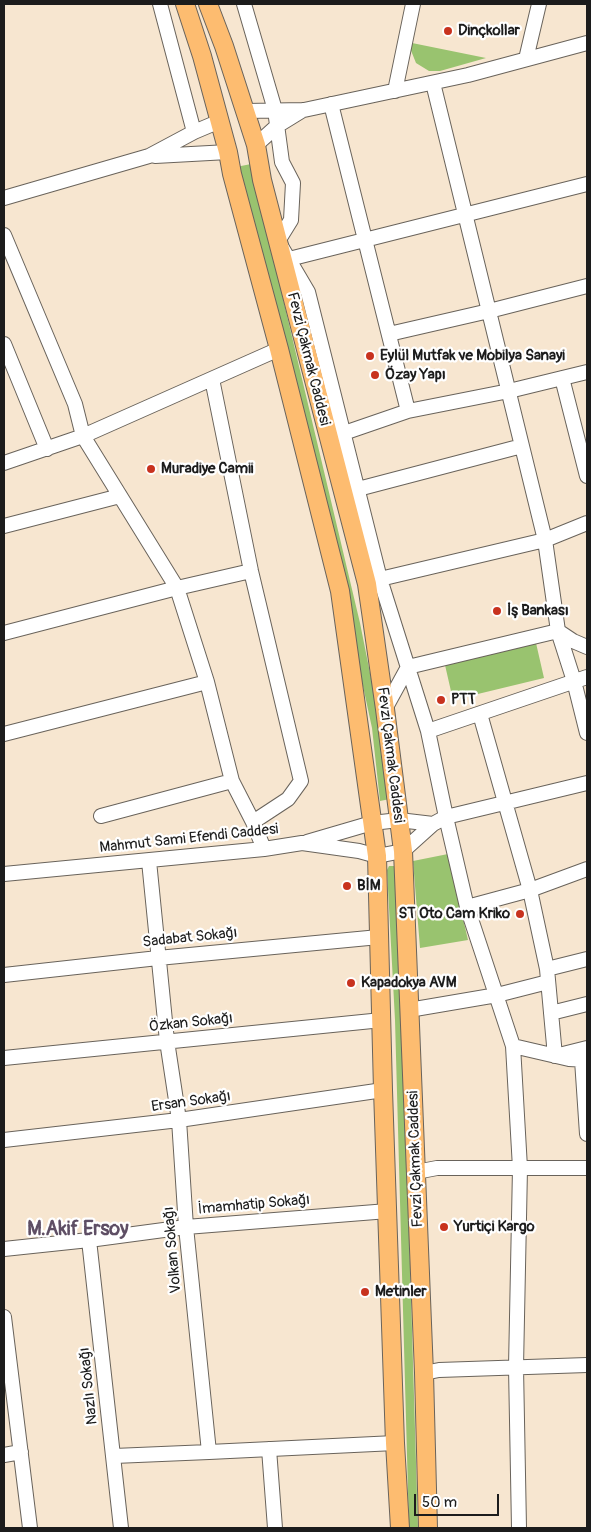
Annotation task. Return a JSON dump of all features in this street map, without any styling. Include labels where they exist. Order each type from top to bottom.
[{"type":"main road","name":"Fevzi Çakmak Caddesi","points":[[185,4],[220,121],[340,591],[377,856],[395,1443],[400,1528]]},
{"type":"main road","name":"Fevzi Çakmak Caddesi","points":[[208,4],[256,145],[262,180],[366,584],[385,709],[403,851],[424,1373],[428,1528]]},
{"type":"main road","points":[[220,121],[230,114],[246,111]]},
{"type":"main road","points":[[228,152],[256,145]]},
{"type":"street","points":[[160,4],[194,132]]},
{"type":"street","points":[[244,4],[275,110],[282,162],[293,183],[291,220],[278,241],[308,292],[380,579],[428,731],[467,907],[513,1046],[520,1168],[516,1367],[520,1528]]},
{"type":"street","points":[[252,28],[255,4]]},
{"type":"street","points":[[395,91],[413,4]]},
{"type":"street","points":[[526,59],[539,4]]},
{"type":"street","points":[[246,111],[304,110],[433,83],[587,43]]},
{"type":"street","points":[[433,83],[546,540],[558,631],[581,679],[587,733]]},
{"type":"street","points":[[331,104],[408,411]]},
{"type":"street","points":[[256,145],[277,126],[304,110]]},
{"type":"street","points":[[4,198],[149,156],[194,132],[220,121]]},
{"type":"street","points":[[149,156],[228,152]]},
{"type":"street","points":[[289,259],[466,216],[587,184]]},
{"type":"street","points":[[4,235],[75,404],[84,436],[177,588],[207,682],[232,781],[254,822],[264,849]]},
{"type":"street","points":[[389,334],[587,286]]},
{"type":"street","points":[[4,464],[84,436],[279,349]]},
{"type":"street","points":[[5,352],[47,449]]},
{"type":"street","points":[[344,433],[408,411],[509,391],[587,372]]},
{"type":"street","points":[[562,378],[584,450],[587,476]]},
{"type":"street","points":[[212,379],[250,571],[300,781],[288,799],[254,822]]},
{"type":"street","points":[[358,489],[522,446]]},
{"type":"street","points":[[4,526],[120,496]]},
{"type":"street","points":[[380,579],[546,540],[587,523]]},
{"type":"street","points":[[4,633],[250,571]]},
{"type":"street","points":[[385,709],[408,667],[558,631],[573,641],[587,647]]},
{"type":"street","points":[[428,731],[581,679]]},
{"type":"street","points":[[4,734],[207,682]]},
{"type":"street","points":[[480,714],[530,890],[547,976],[556,1056]]},
{"type":"street","points":[[101,816],[232,781]]},
{"type":"street","points":[[377,856],[403,851],[433,824],[446,817],[587,783]]},
{"type":"street","points":[[302,843],[372,823],[399,820],[433,824]]},
{"type":"street","name":"Mahmut Sami Efendi Caddesi","points":[[4,874],[149,861],[264,849],[302,843],[359,851],[377,856]]},
{"type":"street","name":"Volkan Sokağı","points":[[149,861],[167,1042],[179,1120],[186,1227],[209,1452]]},
{"type":"street","points":[[467,907],[530,890],[587,869]]},
{"type":"street","name":"Sadabat Sokağı","points":[[4,975],[379,937]]},
{"type":"street","points":[[409,1010],[497,995],[587,959]]},
{"type":"street","points":[[551,1013],[587,1004]]},
{"type":"street","name":"Özkan Sokağı","points":[[4,1058],[382,1020]]},
{"type":"street","points":[[513,1046],[556,1056],[585,1056],[587,1134]]},
{"type":"street","name":"Ersan Sokağı","points":[[4,1140],[179,1120],[383,1090]]},
{"type":"street","points":[[416,1172],[437,1168],[587,1168]]},
{"type":"street","name":"İmamhatip Sokağı","points":[[4,1249],[186,1227],[388,1211]]},
{"type":"street","name":"Nazlı Sokağı","points":[[89,1240],[121,1528]]},
{"type":"street","points":[[4,1317],[5,1340],[30,1528]]},
{"type":"street","points":[[424,1373],[439,1370],[587,1365]]},
{"type":"street","points":[[114,1456],[395,1443]]},
{"type":"street","points":[[269,1449],[275,1528]]},
{"type":"street","points":[[4,1455],[21,1452]]},
{"type":"green space","points":[[412,43],[486,58],[440,71],[429,71],[416,63],[410,48]]},
{"type":"green space","points":[[251,164],[360,623],[381,728],[390,799],[380,801],[372,728],[349,621],[236,167]]},
{"type":"green space","points":[[536,643],[544,678],[453,700],[445,665]]},
{"type":"green space","points":[[448,854],[468,940],[420,948],[413,861]]},
{"type":"green space","points":[[389,866],[395,866],[402,1000],[418,1528],[409,1528],[395,1020],[387,870]]},
{"type":"place","name":"Dinçkollar","points":[[448,31]]},
{"type":"place","name":"Eylül Mutfak ve Mobilya Sanayi","points":[[370,356]]},
{"type":"place","name":"Özay Yapı","points":[[375,375]]},
{"type":"place","name":"Muradiye Camii","points":[[151,469]]},
{"type":"place","name":"İş Bankası","points":[[497,611]]},
{"type":"place","name":"PTT","points":[[441,700]]},
{"type":"place","name":"BİM","points":[[347,886]]},
{"type":"place","name":"ST Oto Cam Kriko","points":[[520,914]]},
{"type":"place","name":"Kapadokya AVM","points":[[351,983]]},
{"type":"place","name":"Yurtiçi Kargo","points":[[444,1227]]},
{"type":"place","name":"Metinler","points":[[365,1292]]},
{"type":"district","name":"M.Akif Ersoy","points":[[78,1230]]}]
